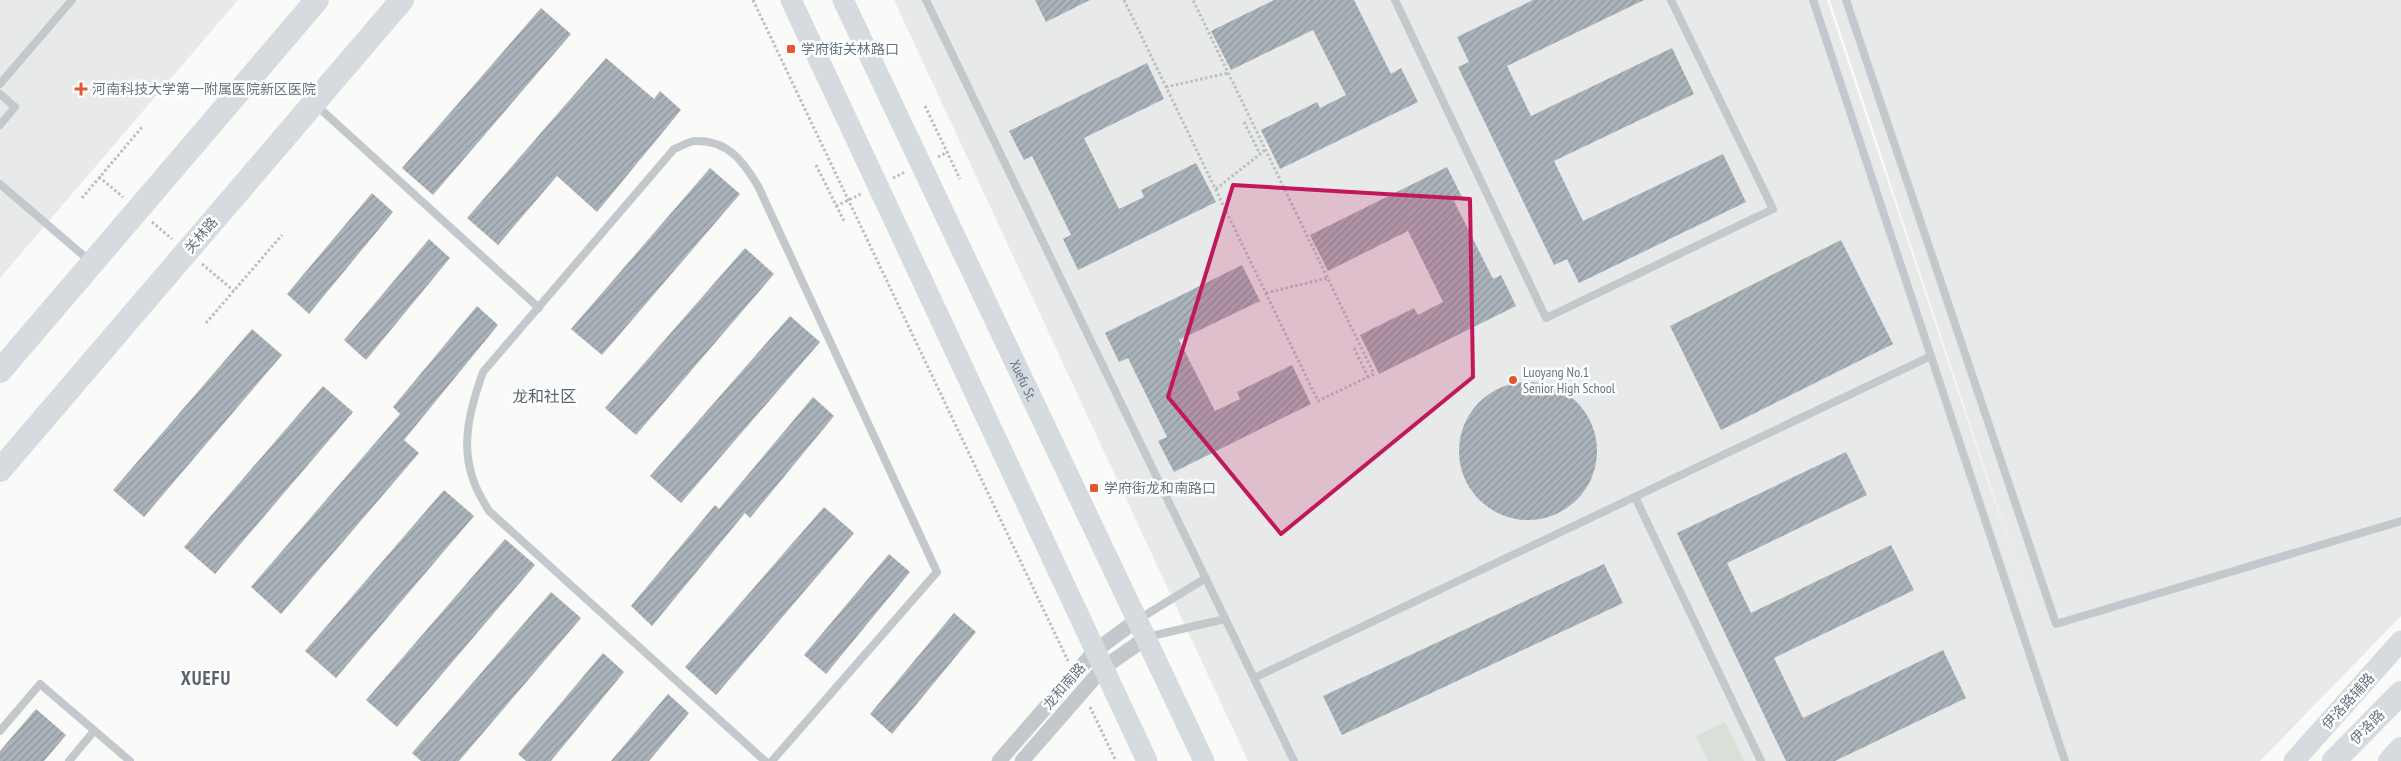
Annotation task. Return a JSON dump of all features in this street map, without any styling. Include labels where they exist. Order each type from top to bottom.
[{"type":"main road","points":[[0,371],[317,0]]},
{"type":"main road","name":"关林路","points":[[0,470],[402,0]]},
{"type":"main road","points":[[791,0],[1147,761]]},
{"type":"main road","name":"Xuefu St.","points":[[842,0],[1204,761]]},
{"type":"main road","name":"伊洛路辅路","points":[[2294,761],[2401,642]]},
{"type":"main road","name":"伊洛路","points":[[2334,761],[2401,693]]},
{"type":"main road","points":[[2390,761],[2401,750]]},
{"type":"street","name":"龙和南路","points":[[999,761],[1074,674],[1099,660],[1142,629]]},
{"type":"street","name":"龙和南路","points":[[1022,761],[1083,692],[1099,660]]},
{"type":"lane","points":[[0,84],[72,0]]},
{"type":"lane","points":[[926,0],[1294,761]]},
{"type":"lane","points":[[1395,0],[1546,318],[1773,209],[1671,0]]},
{"type":"lane","points":[[1813,0],[2065,761]]},
{"type":"lane","points":[[1846,0],[2056,624],[2401,521]]},
{"type":"lane","points":[[0,94],[15,107],[0,125]]},
{"type":"lane","points":[[314,104],[539,308]]},
{"type":"lane","points":[[765,761],[489,511],[472,478],[467,440],[471,405],[483,372],[674,149],[694,141],[721,145],[742,160],[758,186],[937,572],[772,761]]},
{"type":"lane","points":[[1,186],[92,263]]},
{"type":"lane","points":[[1254,678],[1931,356]]},
{"type":"lane","points":[[1635,497],[1760,761]]},
{"type":"lane","points":[[1142,629],[1206,578]]},
{"type":"lane","points":[[1142,629],[1225,619]]},
{"type":"lane","points":[[0,731],[40,684],[130,761]]},
{"type":"lane","points":[[69,761],[94,731]]},
{"type":"path","points":[[753,0],[1074,674]]},
{"type":"path","points":[[1124,0],[1318,401],[1374,374],[1193,0]]},
{"type":"path","points":[[1166,87],[1228,73]]},
{"type":"path","points":[[924,106],[960,179]]},
{"type":"path","points":[[1244,122],[1260,154]]},
{"type":"path","points":[[82,198],[143,126]]},
{"type":"path","points":[[1216,189],[1265,150]]},
{"type":"path","points":[[816,164],[845,223]]},
{"type":"path","points":[[100,177],[129,202]]},
{"type":"path","points":[[152,221],[174,240]]},
{"type":"path","points":[[206,323],[282,235]]},
{"type":"path","points":[[196,260],[234,291]]},
{"type":"path","points":[[1266,293],[1328,278]]},
{"type":"path","points":[[1354,348],[1368,377]]},
{"type":"path","points":[[1083,692],[1116,761]]},
{"type":"highlighted area","points":[[1233,185],[1470,199],[1473,377],[1281,534],[1168,397]]},
{"type":"shaded area","name":"河南科技大学第一附属医院新区医院","points":[[0,0],[238,0],[0,278]]},
{"type":"shaded area","name":"Luoyang No.1 Senior High School","points":[[894,0],[1827,0],[2040,636],[1830,0],[2401,0],[2401,616],[2260,761],[1248,761]]},
{"type":"shaded area","points":[[1725,722],[1744,761],[1708,761],[1696,736]]},
{"type":"building","points":[[1035,0],[1090,0],[1046,22]]},
{"type":"building","points":[[1274,0],[1354,0],[1391,74],[1401,68],[1418,102],[1280,169],[1261,130],[1317,102],[1320,108],[1346,95],[1313,30],[1231,70],[1211,31]]},
{"type":"building","points":[[1533,0],[1644,0],[1507,66],[1531,116],[1672,48],[1694,94],[1554,161],[1583,221],[1723,154],[1746,202],[1579,283],[1567,259],[1554,265],[1458,67],[1469,62],[1457,37]]},
{"type":"building","points":[[541,8],[571,34],[433,195],[402,168]]},
{"type":"building","points":[[606,58],[654,99],[660,91],[681,110],[597,212],[557,176],[498,245],[467,218]]},
{"type":"building","points":[[1147,63],[1164,99],[1084,138],[1119,209],[1144,197],[1141,190],[1196,163],[1216,202],[1078,270],[1063,239],[1071,235],[1032,156],[1024,160],[1009,131]]},
{"type":"building","points":[[1447,167],[1462,197],[1454,201],[1493,279],[1501,275],[1516,306],[1379,374],[1360,335],[1414,308],[1418,315],[1443,302],[1408,231],[1328,271],[1310,235]]},
{"type":"building","points":[[710,168],[740,194],[602,355],[571,329]]},
{"type":"building","points":[[372,193],[393,212],[309,314],[287,294]]},
{"type":"building","points":[[429,239],[450,258],[366,360],[344,340]]},
{"type":"building","points":[[1841,240],[1893,344],[1721,430],[1670,326]]},
{"type":"building","points":[[745,248],[774,274],[636,435],[605,408]]},
{"type":"building","points":[[1242,265],[1260,301],[1179,340],[1215,411],[1240,399],[1237,392],[1292,365],[1311,404],[1174,472],[1158,441],[1167,437],[1128,358],[1119,362],[1105,333]]},
{"type":"building","points":[[477,306],[498,325],[404,440],[419,453],[281,614],[251,587],[400,414],[393,407]]},
{"type":"building","points":[[790,316],[820,342],[681,503],[650,476]]},
{"type":"building","points":[[252,329],[282,355],[144,517],[113,490]]},
{"type":"building","points":[[1528,382],[1554,388],[1566,394],[1576,403],[1585,413],[1591,425],[1597,451],[1591,477],[1585,489],[1576,499],[1566,508],[1554,514],[1528,520],[1502,514],[1490,508],[1480,499],[1471,489],[1465,477],[1459,451],[1465,425],[1471,413],[1480,403],[1490,394],[1502,388]]},
{"type":"building","points":[[323,386],[353,412],[215,574],[184,547]]},
{"type":"building","points":[[813,397],[834,416],[750,518],[745,513],[652,626],[631,606],[715,505],[719,509]]},
{"type":"building","points":[[1846,452],[1867,495],[1727,563],[1751,613],[1891,545],[1914,590],[1774,658],[1803,718],[1943,650],[1966,698],[1835,761],[1786,761],[1677,533]]},
{"type":"building","points":[[444,490],[474,516],[336,678],[305,651]]},
{"type":"building","points":[[824,507],[854,533],[716,695],[685,667]]},
{"type":"building","points":[[505,539],[535,565],[397,727],[366,700]]},
{"type":"building","points":[[889,554],[910,572],[826,674],[804,655]]},
{"type":"building","points":[[1604,564],[1623,603],[1342,735],[1323,696]]},
{"type":"building","points":[[551,592],[581,618],[459,761],[421,761],[412,753]]},
{"type":"building","points":[[954,613],[976,632],[892,734],[870,714]]},
{"type":"building","points":[[603,653],[624,672],[551,761],[526,761],[518,754]]},
{"type":"building","points":[[668,694],[689,713],[649,761],[611,761]]},
{"type":"building","points":[[36,709],[66,735],[44,761],[0,761],[0,751]]},
{"type":"place","name":"学府街关林路口","points":[[791,49]]},
{"type":"place","name":"河南科技大学第一附属医院新区医院","points":[[81,89]]},
{"type":"place","name":"Luoyang No.1 Senior High School","points":[[1513,380]]},
{"type":"place","name":"学府街龙和南路口","points":[[1094,488]]},
{"type":"district","name":"龙和社区","points":[[544,396]]},
{"type":"district","name":"XUEFU","points":[[206,678]]}]
